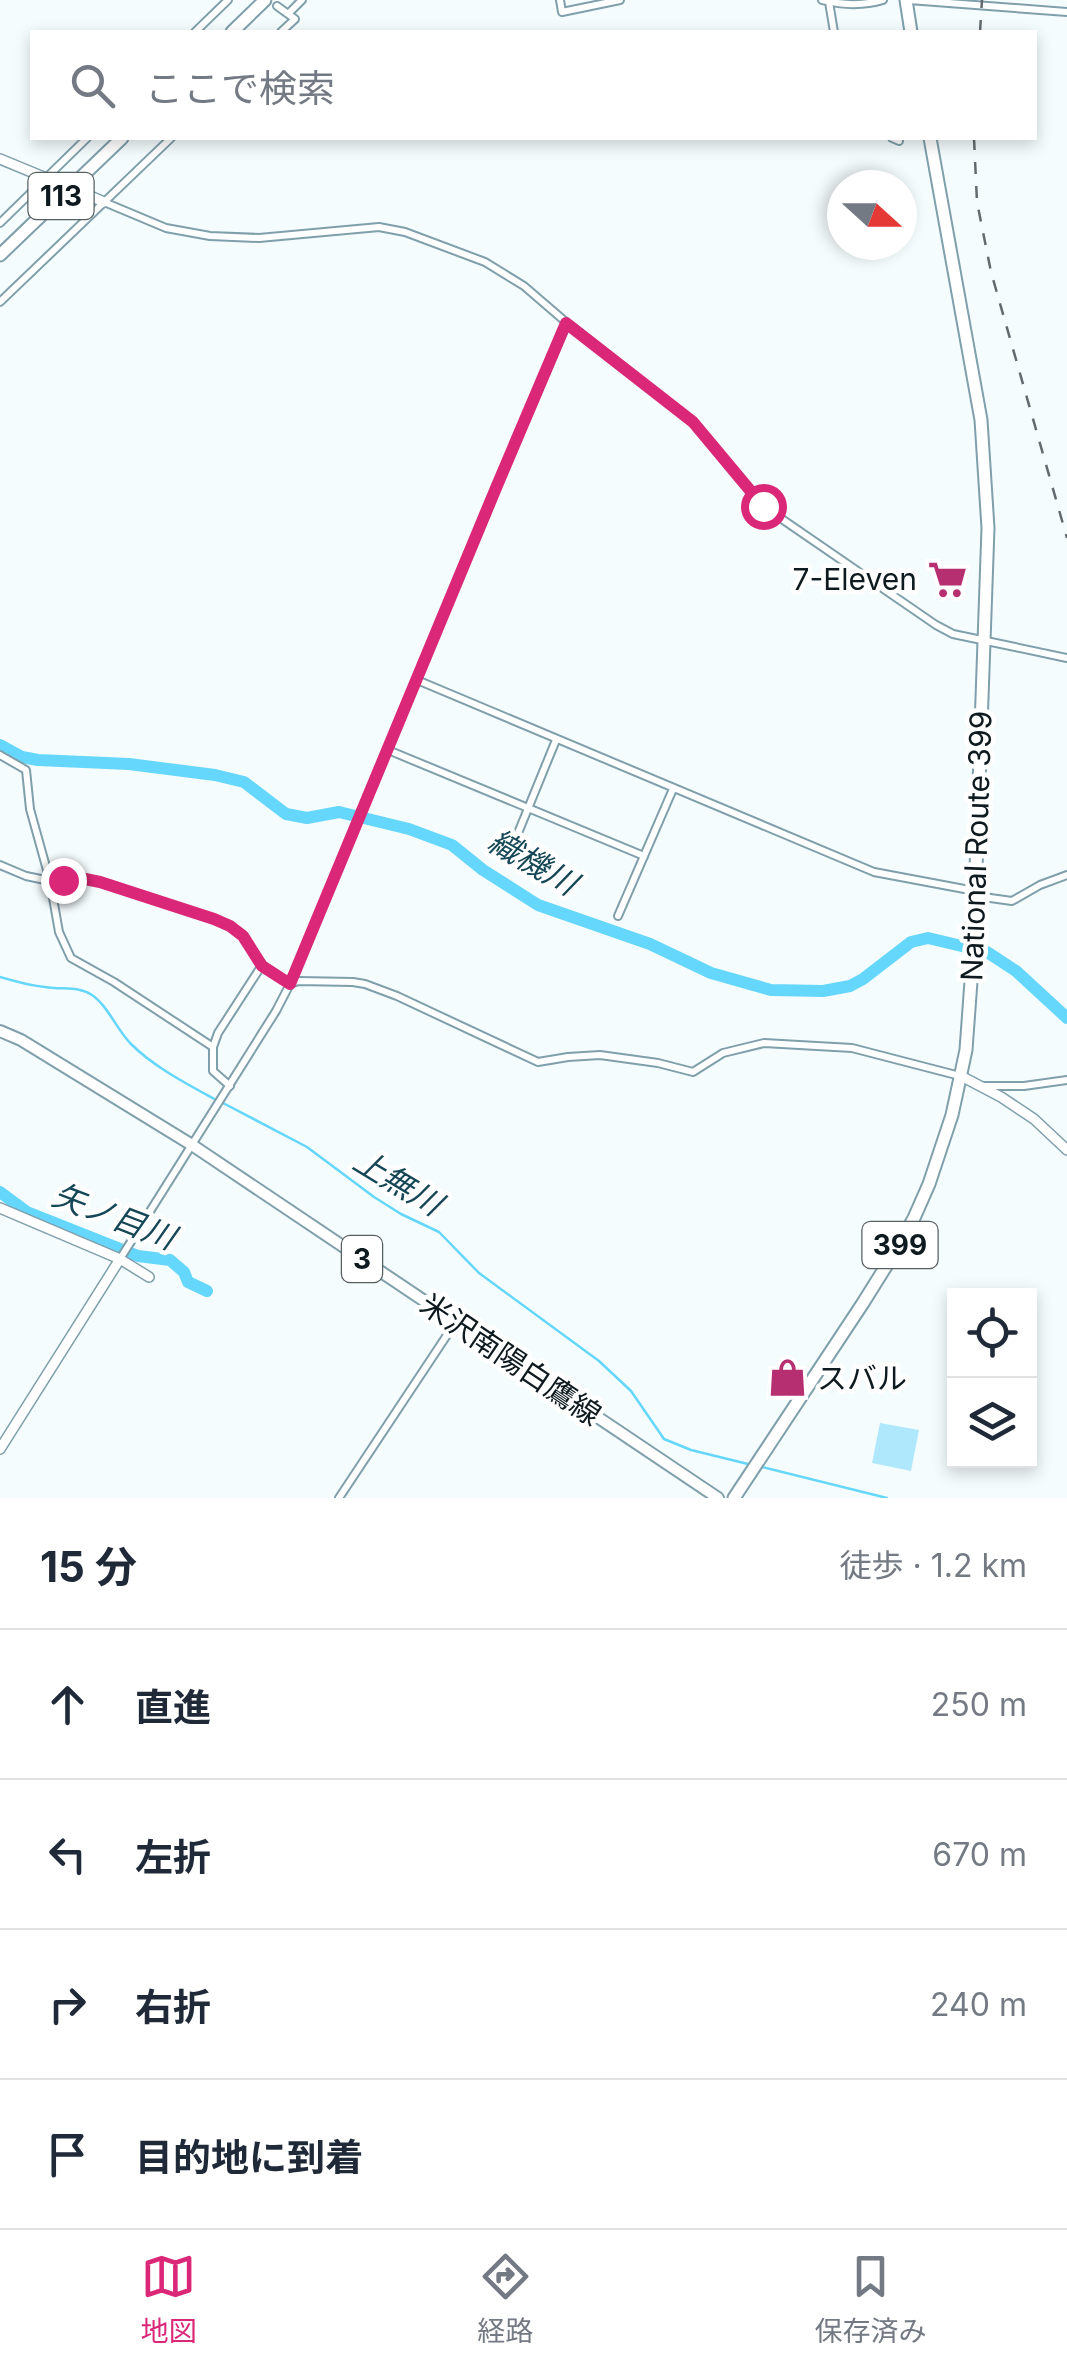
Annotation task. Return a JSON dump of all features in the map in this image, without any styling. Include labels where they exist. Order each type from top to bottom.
[{"type":"highway","points":[[907,0],[912,30]]},
{"type":"highway","points":[[235,30],[271,3]]},
{"type":"highway","name":"113","points":[[0,254],[120,140]]},
{"type":"highway","name":"National Route 399","points":[[734,1498],[898,1248],[929,1184],[961,1076],[970,1012],[988,528],[981,420],[930,140]]},
{"type":"main road","name":"米沢南陽白鷹線","points":[[0,1030],[192,1145],[718,1498]]},
{"type":"street","points":[[197,30],[228,0]]},
{"type":"street","points":[[289,13],[302,0]]},
{"type":"street","points":[[560,0],[562,12],[620,0]]},
{"type":"street","points":[[833,30],[826,1],[870,4],[883,0]]},
{"type":"street","points":[[907,0],[1067,12]]},
{"type":"street","points":[[271,3],[295,19],[283,30]]},
{"type":"street","points":[[0,223],[86,140]]},
{"type":"street","points":[[0,302],[170,140]]},
{"type":"street","points":[[0,159],[58,182]]},
{"type":"street","points":[[82,192],[166,228],[210,236],[259,238],[379,227],[459,251],[503,271],[693,422],[743,484],[774,515],[953,634],[1067,658]]},
{"type":"street","points":[[0,1449],[230,1086],[290,984],[566,323]]},
{"type":"street","points":[[416,680],[874,872],[1012,901],[1067,876]]},
{"type":"street","points":[[507,860],[556,740]]},
{"type":"street","points":[[388,750],[644,856]]},
{"type":"street","points":[[0,755],[26,770],[30,809],[59,932],[72,958],[213,1047]]},
{"type":"street","points":[[618,916],[673,789]]},
{"type":"street","points":[[0,865],[50,881],[75,877],[100,882],[214,919],[243,936],[262,966],[290,984]]},
{"type":"street","points":[[230,1086],[213,1071],[213,1047],[262,966]]},
{"type":"street","points":[[290,984],[364,984],[538,1062],[600,1055],[693,1072],[737,1048],[764,1044],[852,1048],[961,1076],[1034,1119],[1067,1150]]},
{"type":"street","points":[[978,1086],[1024,1086],[1067,1080]]},
{"type":"street","points":[[0,1208],[120,1259],[149,1277]]},
{"type":"street","points":[[340,1498],[456,1322]]},
{"type":"shaded area","points":[[880,1423],[919,1430],[911,1471],[872,1463]]},
{"type":"waterway","name":"織機川","points":[[0,745],[22,757],[38,760],[129,764],[215,775],[244,782],[286,814],[307,818],[339,812],[409,829],[452,845],[538,905],[650,944],[711,973],[771,990],[823,991],[850,986],[911,942],[928,938],[987,952],[1016,971],[1067,1018]]},
{"type":"waterway","name":"上無川","points":[[0,977],[92,995],[140,1052],[216,1100]]},
{"type":"waterway","name":"上無川","points":[[223,1103],[307,1147],[374,1197],[439,1232],[479,1273],[599,1361],[631,1391],[664,1439],[748,1464]]},
{"type":"waterway","name":"矢ノ目川","points":[[0,1192],[27,1212],[138,1256],[170,1260],[184,1272],[188,1282],[207,1291]]},
{"type":"waterway","name":"上無川","points":[[762,1467],[887,1498]]},
{"type":"railway","points":[[980,30],[982,0]]},
{"type":"railway","points":[[974,140],[977,202],[991,272],[1067,538]]},
{"type":"place","name":"7-Eleven","points":[[947,579]]},
{"type":"place","name":"スバル","points":[[787,1378]]},
{"type":"route","points":[[63,880],[75,877],[100,882],[230,926],[243,936],[262,966],[290,984],[566,323],[693,422],[763,506]]}]
